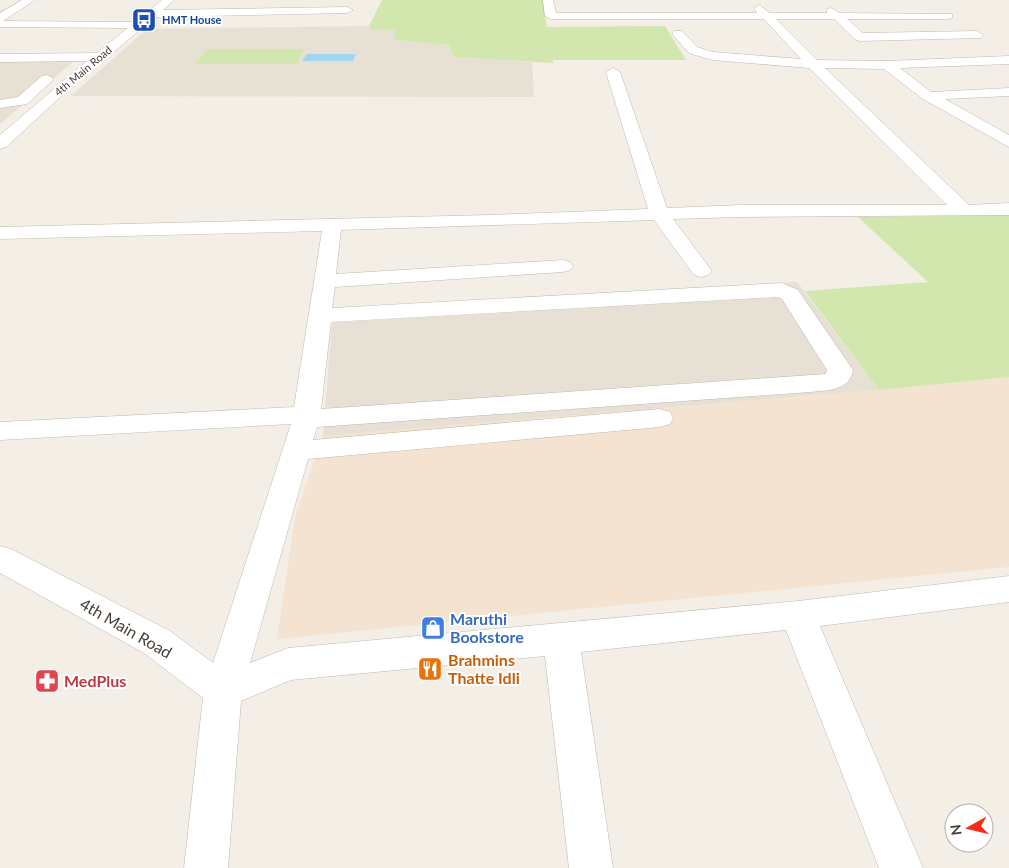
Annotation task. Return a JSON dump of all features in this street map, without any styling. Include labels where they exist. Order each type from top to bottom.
[{"type":"street","points":[[0,18],[30,0]]},
{"type":"street","name":"4th Main Road","points":[[0,144],[96,60],[169,0]]},
{"type":"street","points":[[548,0],[551,16],[948,16]]},
{"type":"street","points":[[751,0],[812,64],[964,211]]},
{"type":"street","points":[[820,4],[839,16],[884,59],[928,96],[1009,142]]},
{"type":"street","points":[[152,14],[347,10]]},
{"type":"street","points":[[0,24],[138,25]]},
{"type":"street","points":[[678,34],[693,50],[712,56],[812,64],[884,59],[1009,60]]},
{"type":"street","points":[[860,37],[977,35]]},
{"type":"street","points":[[0,58],[96,60]]},
{"type":"street","points":[[0,104],[22,101],[63,65],[96,60]]},
{"type":"street","points":[[613,72],[659,214],[701,271]]},
{"type":"street","points":[[928,96],[1009,92]]},
{"type":"street","points":[[992,132],[1009,131]]},
{"type":"street","points":[[0,234],[332,226],[742,211],[964,211],[1009,209]]},
{"type":"street","points":[[206,868],[223,691],[307,417],[332,226]]},
{"type":"street","points":[[325,281],[563,266]]},
{"type":"street","points":[[0,431],[307,417],[810,384],[833,381],[840,377],[840,370],[790,295],[782,290],[320,316]]},
{"type":"street","points":[[297,451],[660,418]]},
{"type":"street","name":"4th Main Road","points":[[0,558],[157,642],[223,691]]},
{"type":"street","points":[[223,691],[288,664],[561,639],[1009,589]]},
{"type":"street","points":[[798,614],[815,661],[901,868]]},
{"type":"street","points":[[561,639],[591,868]]},
{"type":"shaded area","points":[[369,26],[371,30],[396,30],[395,40],[449,45],[453,57],[532,62],[534,97],[71,96],[147,29]]},
{"type":"shaded area","points":[[82,54],[0,124],[0,55]]},
{"type":"shaded area","points":[[797,282],[879,390],[323,436],[333,310]]},
{"type":"shaded area","points":[[1009,377],[1009,567],[277,639],[295,517],[323,436],[879,390]]},
{"type":"green space","points":[[382,0],[542,0],[547,27],[665,26],[686,60],[553,60],[553,63],[453,57],[449,45],[395,40],[395,30],[371,30],[369,26]]},
{"type":"green space","points":[[208,49],[305,49],[297,64],[194,64]]},
{"type":"green space","points":[[1009,215],[1009,377],[879,390],[805,291],[928,282],[858,217]]},
{"type":"water","points":[[307,54],[356,54],[353,61],[302,61]]},
{"type":"place","name":"HMT House","points":[[144,20]]},
{"type":"place","name":"Maruthi Bookstore","points":[[433,628]]},
{"type":"place","name":"Brahmins Thatte Idli","points":[[430,669]]},
{"type":"place","name":"MedPlus","points":[[47,681]]}]
